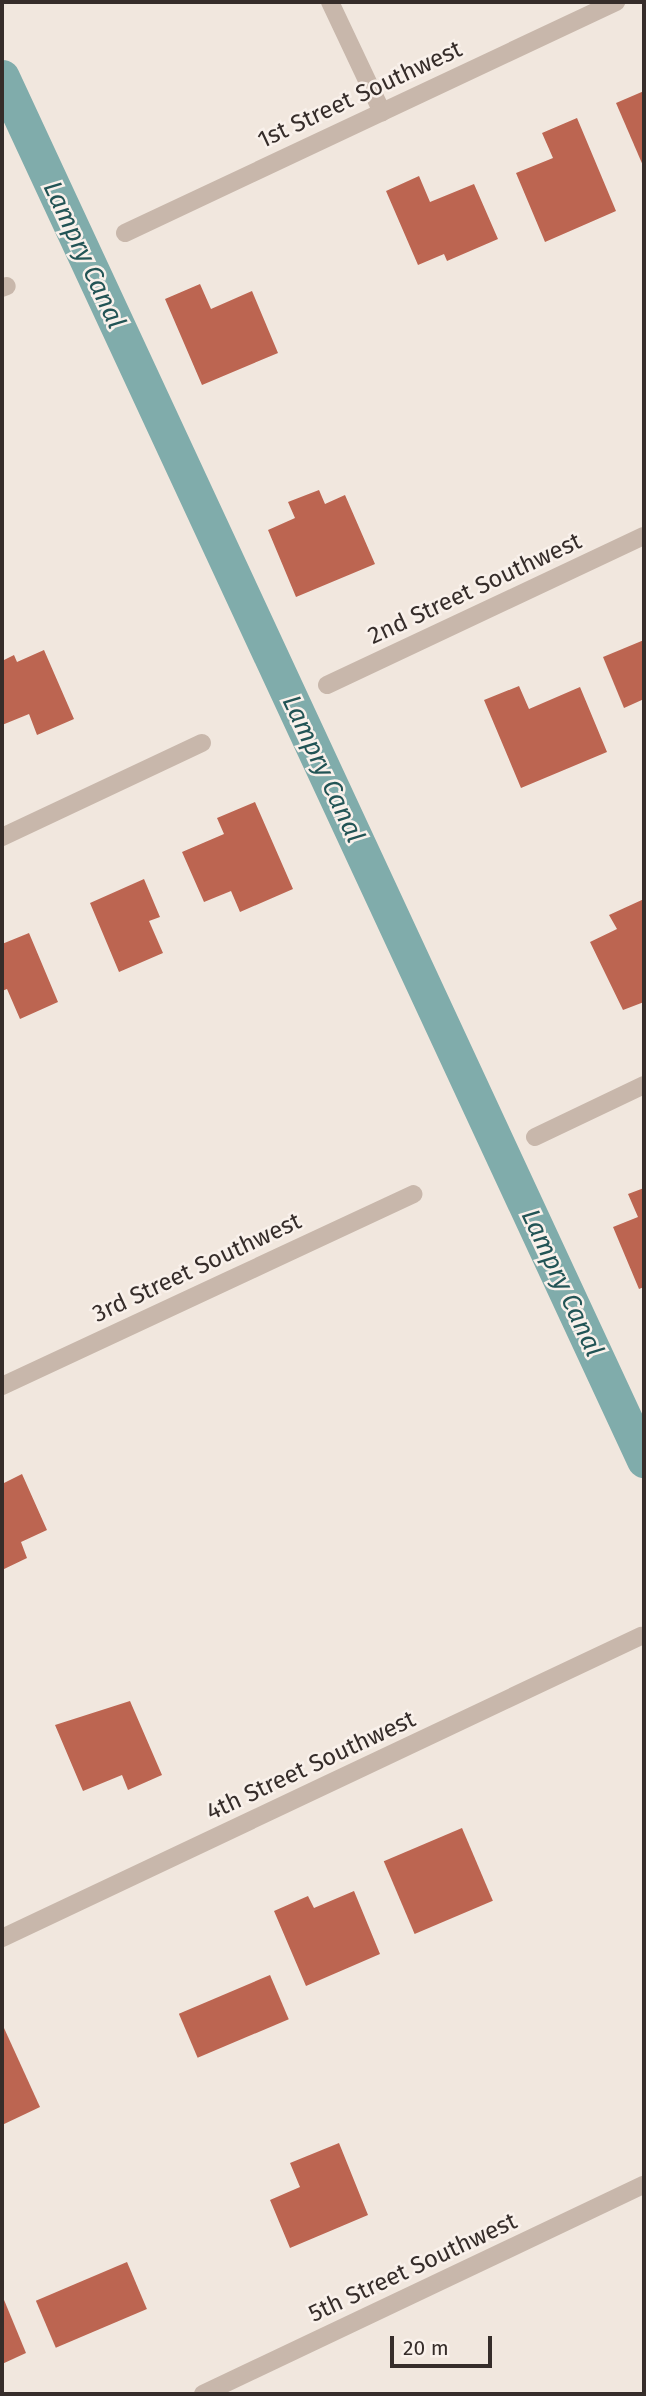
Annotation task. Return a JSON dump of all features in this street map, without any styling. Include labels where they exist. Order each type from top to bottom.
[{"type":"street","points":[[330,2],[382,112]]},
{"type":"street","name":"1st Street Southwest","points":[[125,233],[616,2]]},
{"type":"street","name":"2nd Street Southwest","points":[[327,685],[644,536]]},
{"type":"street","points":[[2,837],[202,743]]},
{"type":"street","points":[[535,1137],[644,1085]]},
{"type":"street","name":"3rd Street Southwest","points":[[2,1386],[413,1194]]},
{"type":"street","name":"4th Street Southwest","points":[[2,1938],[641,1636]]},
{"type":"street","name":"5th Street Southwest","points":[[203,2394],[644,2185]]},
{"type":"building","points":[[644,91],[644,168],[616,103]]},
{"type":"building","points":[[577,118],[616,211],[545,242],[516,173],[553,158],[542,133]]},
{"type":"building","points":[[419,176],[430,202],[474,184],[498,239],[447,261],[444,254],[418,265],[386,191]]},
{"type":"building","points":[[200,284],[211,309],[252,291],[278,353],[202,385],[165,299]]},
{"type":"building","points":[[319,490],[325,504],[345,495],[375,564],[296,597],[268,530],[295,518],[288,502]]},
{"type":"building","points":[[644,640],[644,699],[624,708],[603,657]]},
{"type":"building","points":[[44,650],[74,719],[37,735],[29,714],[2,725],[2,661],[14,655],[17,662]]},
{"type":"building","points":[[519,686],[529,709],[580,687],[607,752],[521,788],[484,700]]},
{"type":"building","points":[[255,802],[293,889],[240,912],[231,891],[204,902],[182,852],[224,834],[217,818]]},
{"type":"building","points":[[144,879],[160,917],[149,921],[163,953],[119,972],[90,903]]},
{"type":"building","points":[[644,899],[644,1002],[623,1010],[590,942],[617,929],[609,915]]},
{"type":"building","points":[[29,933],[58,1002],[20,1019],[7,989],[2,991],[2,944]]},
{"type":"building","points":[[644,1188],[644,1287],[639,1289],[613,1227],[638,1217],[628,1194]]},
{"type":"building","points":[[22,1474],[47,1530],[21,1542],[27,1558],[2,1570],[2,1484]]},
{"type":"building","points":[[130,1701],[162,1775],[128,1790],[122,1775],[83,1791],[55,1725]]},
{"type":"building","points":[[462,1828],[493,1901],[415,1934],[384,1861]]},
{"type":"building","points":[[354,1891],[380,1954],[306,1986],[274,1911],[308,1896],[314,1908]]},
{"type":"building","points":[[270,1975],[289,2019],[198,2058],[179,2014]]},
{"type":"building","points":[[4,2028],[40,2107],[2,2125],[2,2029]]},
{"type":"building","points":[[339,2143],[368,2215],[290,2248],[270,2200],[300,2187],[290,2163]]},
{"type":"building","points":[[127,2262],[147,2309],[56,2348],[36,2301]]},
{"type":"building","points":[[2,2295],[26,2353],[2,2364]]},
{"type":"waterway","name":"Lampry Canal","points":[[2,77],[644,1460]]}]
